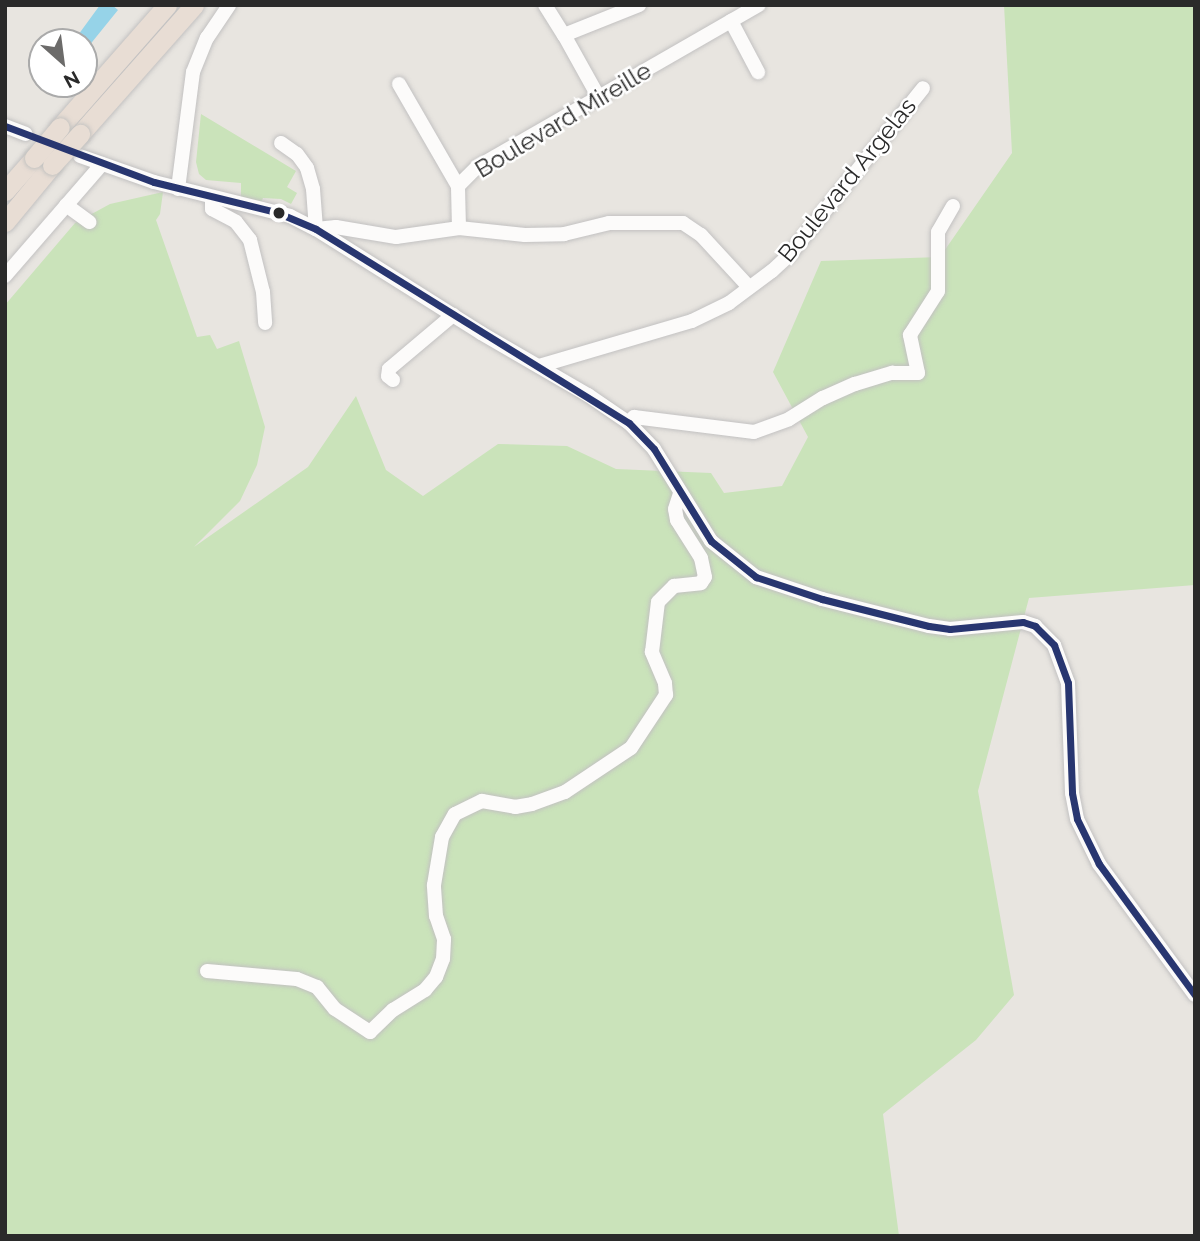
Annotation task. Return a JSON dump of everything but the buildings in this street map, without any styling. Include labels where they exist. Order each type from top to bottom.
[{"type":"highway","points":[[5,222],[43,162],[60,127],[167,5]]},
{"type":"highway","points":[[5,189],[80,134],[194,5]]},
{"type":"street","points":[[177,189],[193,72],[207,38],[229,5]]},
{"type":"street","points":[[545,5],[598,96]]},
{"type":"street","points":[[564,35],[639,5]]},
{"type":"street","name":"Boulevard Mireille","points":[[459,228],[458,186],[477,167],[759,5]]},
{"type":"street","points":[[731,22],[758,72]]},
{"type":"street","points":[[399,84],[458,186]]},
{"type":"street","name":"Boulevard Argelas","points":[[539,366],[692,321],[712,313],[748,288],[791,253],[923,88]]},
{"type":"street","points":[[5,126],[26,134]]},
{"type":"street","points":[[281,143],[296,154],[307,168],[313,190],[316,229]]},
{"type":"street","points":[[80,156],[177,189],[276,212],[316,229],[539,366],[629,423],[654,449],[680,494],[721,552],[756,577],[822,599],[929,626],[950,629],[1023,622],[1044,634],[1061,659],[1068,684],[1072,793],[1077,819],[1099,864],[1195,995]]},
{"type":"street","points":[[5,276],[102,164]]},
{"type":"street","points":[[212,197],[212,209],[236,222],[250,240],[263,292],[265,323]]},
{"type":"street","points":[[66,205],[89,222]]},
{"type":"street","points":[[629,423],[634,417],[740,433],[754,432],[789,419],[823,398],[855,384],[892,373],[918,373],[909,335],[938,290],[938,232],[953,206]]},
{"type":"street","points":[[316,229],[336,227],[396,237],[459,228],[526,235],[564,234],[609,223],[683,223],[701,235],[748,288]]},
{"type":"street","points":[[393,380],[388,376],[389,369],[453,315]]},
{"type":"street","points":[[207,971],[297,979],[317,987],[335,1009],[370,1032],[393,1010],[425,990],[436,977],[443,959],[444,939],[436,916],[434,884],[442,837],[455,814],[482,801],[515,807],[565,792],[631,748],[666,695],[665,682],[652,652],[658,602],[674,586],[701,583],[705,577],[701,558],[677,520],[675,509],[680,494]]},
{"type":"green space","points":[[1004,5],[1195,5],[1195,585],[1029,598],[978,791],[1014,995],[976,1040],[883,1114],[899,1236],[5,1236],[5,305],[75,223],[110,204],[163,192],[160,214],[156,220],[197,337],[210,335],[217,349],[239,341],[265,427],[257,465],[240,501],[194,547],[308,467],[356,396],[386,470],[423,496],[498,444],[567,446],[616,469],[711,473],[724,493],[782,486],[808,437],[773,372],[821,261],[940,257],[1012,153]]},
{"type":"green space","points":[[201,114],[296,171],[287,187],[297,193],[291,204],[281,199],[263,198],[261,203],[241,198],[241,183],[206,180],[199,174],[196,162]]},
{"type":"water","points":[[100,5],[112,5],[118,10],[98,35],[98,28],[83,28]]},
{"type":"transit line","points":[[5,126],[154,182],[276,212],[316,229],[629,423],[654,449],[711,541],[756,577],[822,599],[929,626],[950,629],[1023,622],[1035,626],[1054,645],[1068,683],[1072,793],[1077,819],[1099,864],[1195,995]]}]
